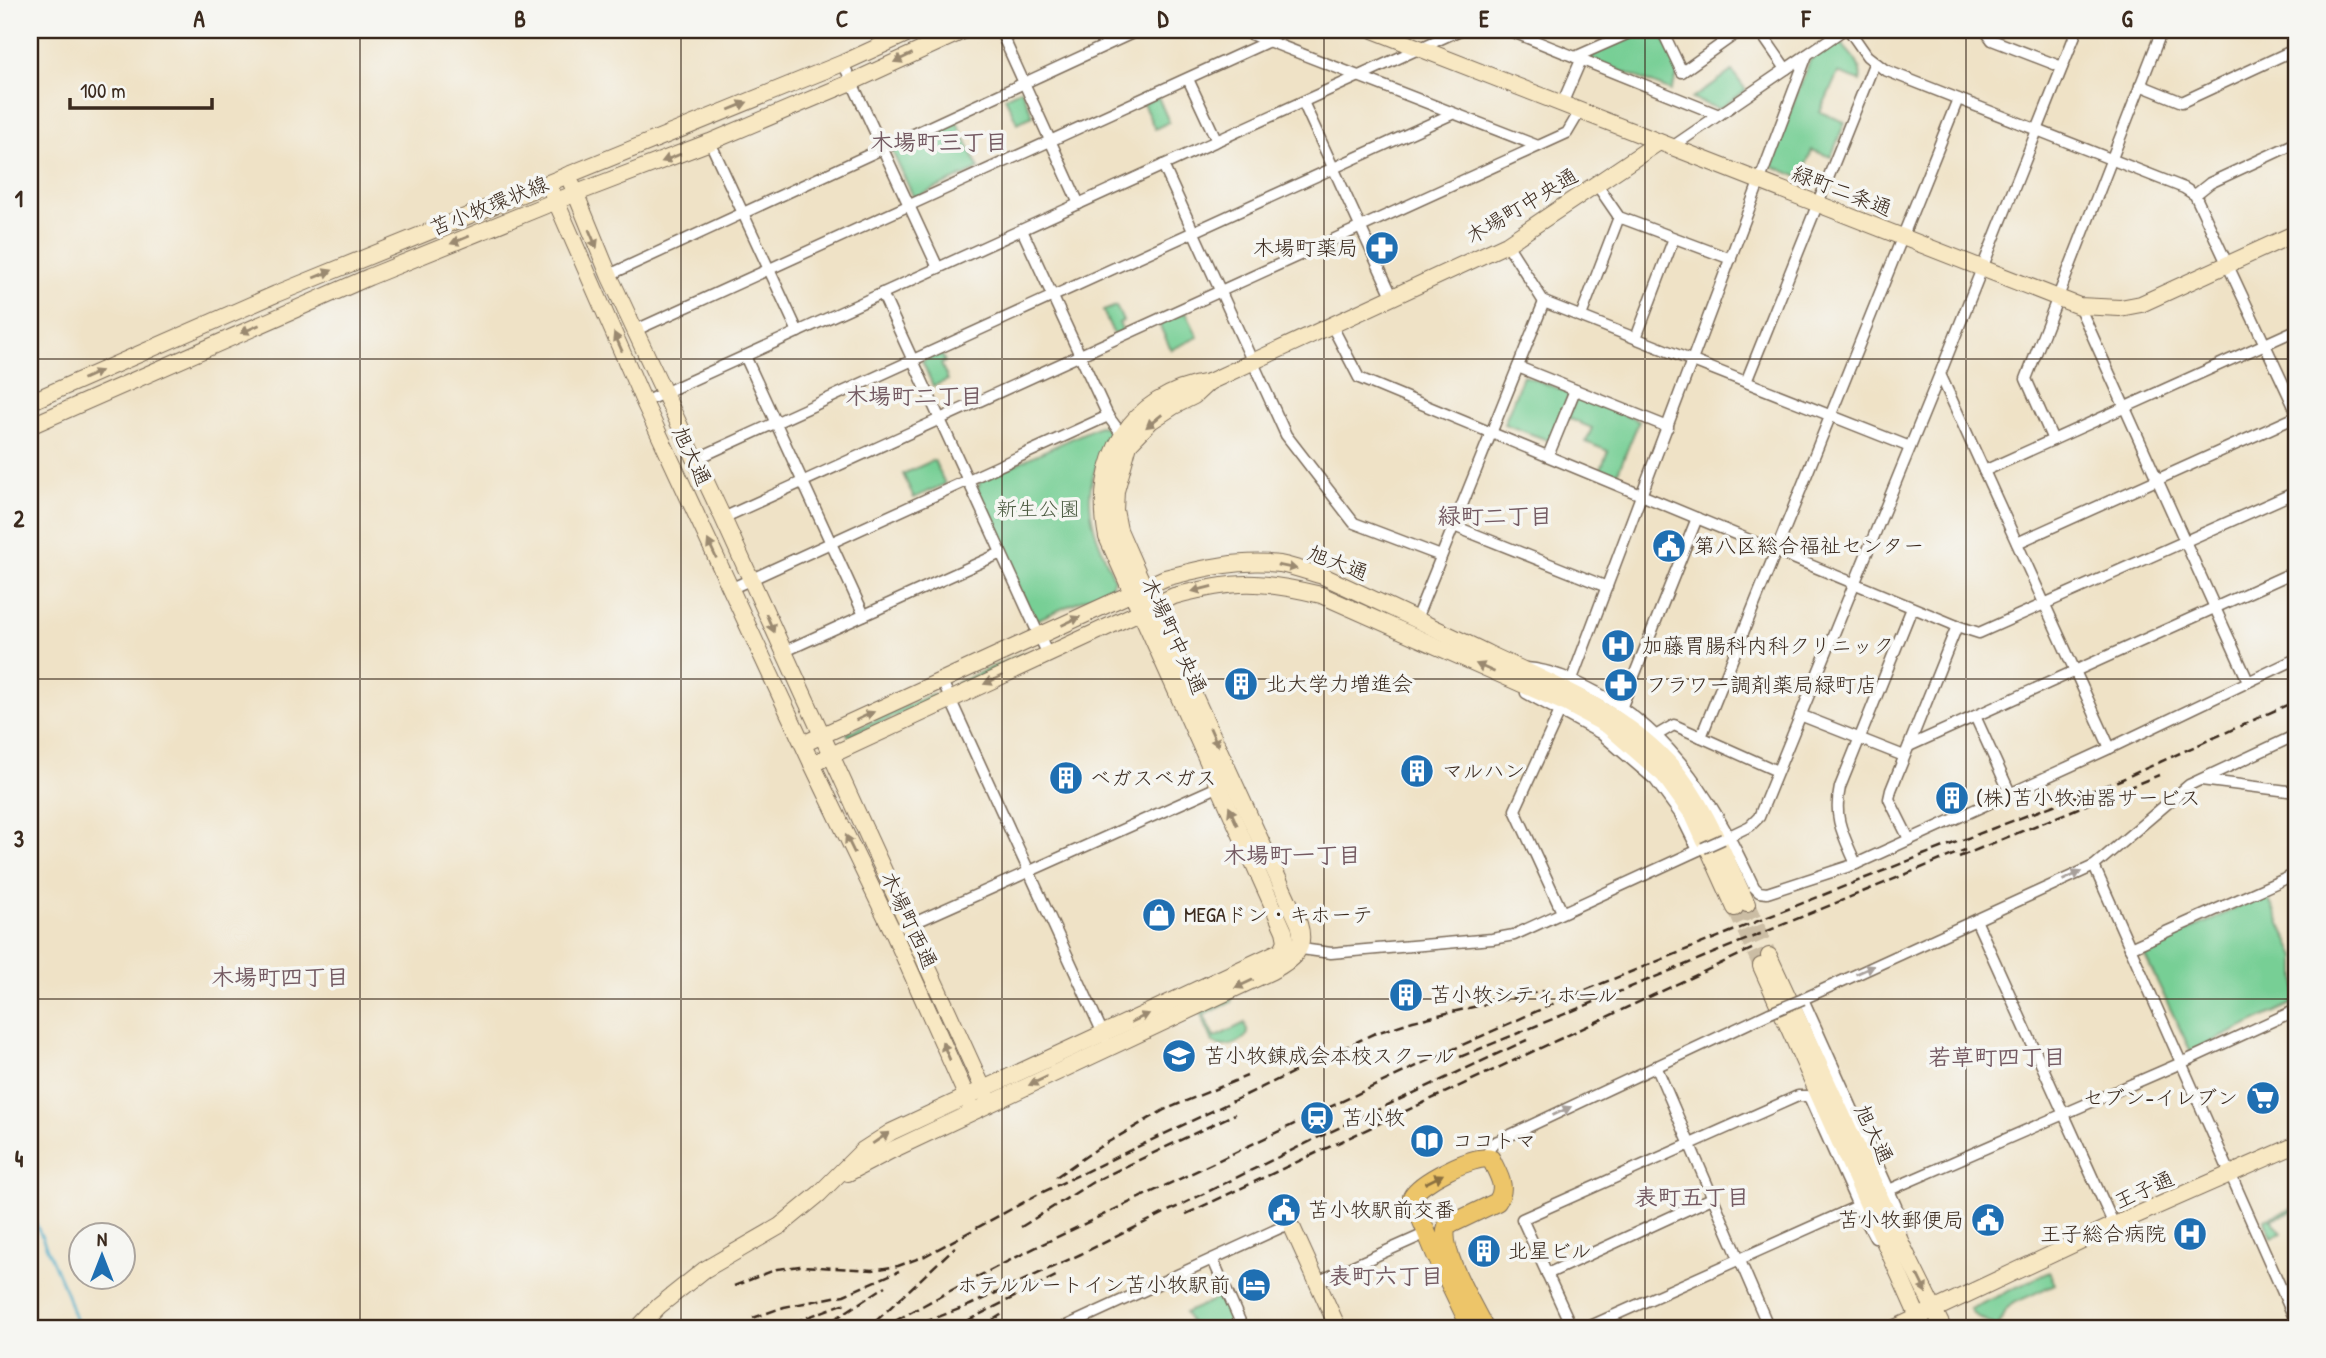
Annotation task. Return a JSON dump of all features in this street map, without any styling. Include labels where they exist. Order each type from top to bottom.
[{"type":"main road","points":[[1436,1233],[1497,1202],[1502,1195],[1503,1186],[1491,1160],[1485,1158],[1466,1163],[1425,1183],[1415,1190],[1412,1197],[1436,1233],[1447,1249],[1484,1328]]},
{"type":"main road","points":[[1436,1233],[1471,1328]]},
{"type":"street","name":"苫小牧環状線","points":[[30,402],[276,294],[844,62],[915,30]]},
{"type":"street","name":"苫小牧環状線","points":[[30,426],[369,277],[710,142],[852,82],[965,30]]},
{"type":"street","points":[[999,30],[1079,204]]},
{"type":"street","points":[[608,275],[1139,30]]},
{"type":"street","points":[[1240,30],[1538,146]]},
{"type":"street","points":[[636,330],[1269,41],[1274,30]]},
{"type":"street","name":"緑町二条通","points":[[1373,30],[2079,306],[2120,308],[2141,304],[2296,233]]},
{"type":"street","points":[[644,402],[1460,30]]},
{"type":"street","points":[[1508,30],[1718,115]]},
{"type":"street","points":[[1562,104],[1578,58],[1636,30]]},
{"type":"street","points":[[1662,30],[1682,72],[1741,30]]},
{"type":"street","points":[[1759,30],[1786,69]]},
{"type":"street","points":[[1666,145],[1718,115],[1843,30]]},
{"type":"street","points":[[1849,30],[1874,64],[2184,188],[2195,195],[2296,411]]},
{"type":"street","points":[[1985,30],[1992,40],[2062,67]]},
{"type":"street","points":[[638,1328],[659,1306],[704,1270],[780,1226],[863,1150],[891,1132],[984,1088],[1106,1041],[1285,964],[1295,956],[1292,947],[1331,953],[1514,935],[1750,826],[1759,817],[2077,30]]},
{"type":"street","points":[[2053,440],[2026,379],[2162,30]]},
{"type":"street","points":[[2140,85],[2182,102],[2296,49]]},
{"type":"street","points":[[1572,679],[1807,55]]},
{"type":"street","points":[[844,62],[938,268]]},
{"type":"street","points":[[1746,382],[1874,64]]},
{"type":"street","points":[[1188,79],[1217,141]]},
{"type":"street","points":[[1701,737],[1958,99]]},
{"type":"street","points":[[1303,102],[1394,298]]},
{"type":"street","points":[[723,518],[1566,133],[1580,111]]},
{"type":"street","points":[[696,459],[1452,114]]},
{"type":"street","points":[[710,142],[798,332]]},
{"type":"street","points":[[2195,195],[2210,183],[2296,144]]},
{"type":"street","name":"木場町中央通","points":[[1292,947],[1302,939],[1299,924],[1226,783],[1138,590],[1107,537],[1102,513],[1102,490],[1109,461],[1125,439],[1194,396],[1209,382],[1507,244],[1597,185],[1666,145]]},
{"type":"street","points":[[1163,165],[1286,435],[1354,523],[1441,556]]},
{"type":"street","name":"旭大通","points":[[568,175],[608,275],[696,459],[831,756]]},
{"type":"street","name":"旭大通","points":[[548,183],[644,402],[812,764],[1174,596],[1216,585],[1279,585],[1321,595],[1514,673]]},
{"type":"street","points":[[1597,185],[1619,217],[1731,259]]},
{"type":"street","points":[[1581,316],[1619,217]]},
{"type":"street","points":[[1022,230],[1108,416],[1125,439]]},
{"type":"street","points":[[1636,338],[1674,238]]},
{"type":"street","points":[[1507,244],[1544,302],[1910,447]]},
{"type":"street","points":[[882,293],[1048,655]]},
{"type":"street","points":[[1416,619],[1544,302]]},
{"type":"street","points":[[2079,306],[2248,681]]},
{"type":"street","points":[[1332,326],[1359,378],[1973,632],[1985,632],[2296,492]]},
{"type":"street","points":[[1984,471],[2296,330]]},
{"type":"street","points":[[745,356],[864,615]]},
{"type":"street","points":[[1518,367],[1668,427]]},
{"type":"street","points":[[1940,374],[2110,748]]},
{"type":"street","points":[[1548,456],[1575,390]]},
{"type":"street","points":[[730,589],[1108,416]]},
{"type":"street","points":[[2017,543],[2296,417]]},
{"type":"street","points":[[1622,706],[1697,518]]},
{"type":"street","points":[[1454,526],[1607,587]]},
{"type":"street","points":[[783,653],[1001,553]]},
{"type":"street","name":"旭大通","points":[[803,744],[1165,578],[1210,566],[1249,563],[1280,565],[1323,576],[1416,619],[1608,726],[1633,745],[1664,775],[1693,816],[1741,906]]},
{"type":"street","points":[[1800,715],[1859,738],[1907,751],[1975,716],[2296,571]]},
{"type":"street","points":[[1856,864],[1839,825],[1836,807],[1840,786],[1912,608]]},
{"type":"street","points":[[1909,839],[1889,799],[1891,790],[1957,626]]},
{"type":"street","points":[[1700,849],[1680,814],[1655,780],[1600,733],[1529,695],[1514,673],[1540,669],[1572,679],[1622,706],[1657,735],[1680,760],[1707,798],[1754,887],[1767,894],[1856,864],[2110,748],[2296,659]]},
{"type":"street","points":[[942,681],[1106,1041]]},
{"type":"street","points":[[1560,711],[1515,810],[1562,912]]},
{"type":"street","points":[[1975,716],[2010,793]]},
{"type":"street","points":[[1657,735],[1674,725],[1777,771]]},
{"type":"street","points":[[1485,1158],[1493,1143],[1770,1013],[2094,866],[2179,792],[2296,735]]},
{"type":"street","name":"木場町西通","points":[[831,756],[990,1103]]},
{"type":"street","name":"木場町西通","points":[[812,764],[893,932],[974,1113]]},
{"type":"street","points":[[2201,780],[2296,792]]},
{"type":"street","points":[[893,932],[1226,783]]},
{"type":"street","points":[[2094,866],[2296,1322]]},
{"type":"street","points":[[2130,948],[2296,874]]},
{"type":"street","points":[[1976,920],[2114,1226]]},
{"type":"street","name":"旭大通","points":[[1921,1323],[1765,961],[1943,1328]]},
{"type":"street","points":[[1803,999],[1899,1213],[1902,1245]]},
{"type":"street","points":[[1889,1190],[2182,1063],[2296,1010]]},
{"type":"street","points":[[830,1183],[865,1163],[974,1113],[1106,1041]]},
{"type":"street","points":[[1656,1066],[1769,1328]]},
{"type":"street","points":[[1572,1328],[1522,1219],[1798,1096],[1807,1096],[1858,1206],[1879,1245],[1893,1259]]},
{"type":"street","name":"王子通","points":[[1895,1328],[1921,1323],[1934,1310],[2296,1144]]},
{"type":"street","points":[[1547,1275],[1712,1198]]},
{"type":"street","points":[[1586,1328],[1858,1206]]},
{"type":"street","points":[[1062,1328],[1284,1226],[1293,1229],[1338,1328]]},
{"type":"street","points":[[1317,1282],[1436,1233]]},
{"type":"street","points":[[1213,1260],[1243,1328]]},
{"type":"green space","points":[[1644,30],[1660,30],[1679,71],[1671,91],[1591,59],[1592,54]]},
{"type":"green space","points":[[1840,42],[1855,60],[1860,70],[1860,81],[1838,73],[1820,112],[1845,122],[1831,157],[1812,150],[1801,178],[1770,165],[1810,60]]},
{"type":"green space","points":[[1732,71],[1746,90],[1719,109],[1692,99]]},
{"type":"green space","points":[[1021,89],[1033,116],[1017,123],[1005,97]]},
{"type":"green space","points":[[1158,97],[1169,122],[1155,129],[1143,104]]},
{"type":"green space","points":[[956,120],[979,169],[914,198],[891,149]]},
{"type":"green space","points":[[1116,306],[1123,321],[1119,323],[1123,331],[1114,335],[1103,311]]},
{"type":"green space","points":[[1186,312],[1198,337],[1171,350],[1159,324]]},
{"type":"green space","points":[[941,353],[945,362],[941,364],[948,380],[933,386],[922,361]]},
{"type":"green space","points":[[1523,375],[1570,393],[1550,441],[1504,424]]},
{"type":"green space","points":[[1577,396],[1639,421],[1616,477],[1600,471],[1608,451],[1586,442],[1592,428],[1568,418]]},
{"type":"green space","name":"新生公園","points":[[1099,426],[1106,427],[1109,432],[1094,473],[1090,500],[1098,540],[1114,578],[1111,587],[1034,621],[976,492],[981,480]]},
{"type":"green space","points":[[934,460],[945,484],[914,498],[903,474]]},
{"type":"green space","points":[[1024,653],[1027,656],[958,688],[955,687],[957,683]]},
{"type":"green space","points":[[932,694],[936,696],[935,699],[849,737],[847,733]]},
{"type":"green space","points":[[2266,894],[2296,957],[2296,1002],[2191,1052],[2143,952]]},
{"type":"green space","points":[[1232,996],[1231,1002],[1204,1015],[1214,1038],[1245,1023],[1248,1034],[1241,1041],[1222,1046],[1213,1043],[1200,1012]]},
{"type":"green space","points":[[2296,1208],[2296,1211],[2271,1219],[2282,1233],[2272,1237],[2264,1219]]},
{"type":"green space","points":[[2049,1272],[2055,1284],[2012,1304],[2005,1310],[1998,1327],[1974,1315],[1970,1309]]},
{"type":"green space","points":[[1222,1296],[1237,1328],[1193,1328],[1185,1313]]},
{"type":"waterway","points":[[30,1210],[66,1292],[78,1328]]},
{"type":"tunnel","points":[[1747,904],[1769,956]]},
{"type":"tunnel","points":[[1735,908],[1761,966]]},
{"type":"railway","points":[[883,1328],[1073,1229],[1573,995],[1923,855],[2120,780],[2296,701]]},
{"type":"railway","points":[[1959,857],[2159,775]]},
{"type":"railway","points":[[1460,1057],[1965,850]]},
{"type":"railway","points":[[1186,1214],[1754,948]]},
{"type":"railway","points":[[734,1286],[777,1269],[800,1266],[873,1270],[898,1266],[925,1256],[1039,1194],[1373,1034],[1413,1021],[1551,989]]},
{"type":"railway","points":[[909,1328],[970,1305],[1081,1254],[1315,1139],[1527,1040]]},
{"type":"railway","points":[[1056,1177],[1098,1148],[1164,1110],[1247,1076]]},
{"type":"railway","points":[[1021,1227],[1093,1182],[1235,1114]]},
{"type":"railway","points":[[876,1321],[955,1247]]},
{"type":"railway","points":[[753,1318],[784,1307],[844,1295],[899,1271]]},
{"type":"railway","points":[[953,1328],[1060,1274]]},
{"type":"railway","points":[[821,1328],[886,1286]]},
{"type":"railway","points":[[779,1328],[848,1302]]},
{"type":"railway","points":[[980,1328],[1004,1313]]},
{"type":"place","name":"木場町薬局","points":[[1382,248]]},
{"type":"place","name":"第八区総合福祉センター","points":[[1669,546]]},
{"type":"place","name":"加藤胃腸科内科クリニック","points":[[1618,646]]},
{"type":"place","name":"北大学力増進会","points":[[1241,684]]},
{"type":"place","name":"フラワー調剤薬局緑町店","points":[[1621,685]]},
{"type":"place","name":"マルハン","points":[[1417,771]]},
{"type":"place","name":"ベガスベガス","points":[[1066,778]]},
{"type":"place","name":"(株)苫小牧油器サービス","points":[[1952,798]]},
{"type":"place","name":"MEGAドン・キホーテ","points":[[1159,915]]},
{"type":"place","name":"苫小牧シティホール","points":[[1406,995]]},
{"type":"place","name":"苫小牧錬成会本校スクール","points":[[1179,1056]]},
{"type":"place","name":"セブン-イレブン","points":[[2263,1098]]},
{"type":"place","name":"苫小牧","points":[[1317,1118]]},
{"type":"place","name":"ココトマ","points":[[1427,1141]]},
{"type":"place","name":"苫小牧駅前交番","points":[[1284,1210]]},
{"type":"place","name":"苫小牧郵便局","points":[[1988,1220]]},
{"type":"place","name":"王子総合病院","points":[[2190,1234]]},
{"type":"place","name":"北星ビル","points":[[1484,1251]]},
{"type":"place","name":"ホテルルートイン苫小牧駅前","points":[[1254,1285]]},
{"type":"district","name":"木場町三丁目","points":[[939,142]]},
{"type":"district","name":"木場町二丁目","points":[[914,396]]},
{"type":"district","name":"緑町二丁目","points":[[1495,516]]},
{"type":"district","name":"木場町一丁目","points":[[1292,855]]},
{"type":"district","name":"木場町四丁目","points":[[280,977]]},
{"type":"district","name":"若草町四丁目","points":[[1997,1057]]},
{"type":"district","name":"表町五丁目","points":[[1692,1197]]},
{"type":"district","name":"表町六丁目","points":[[1386,1276]]}]
